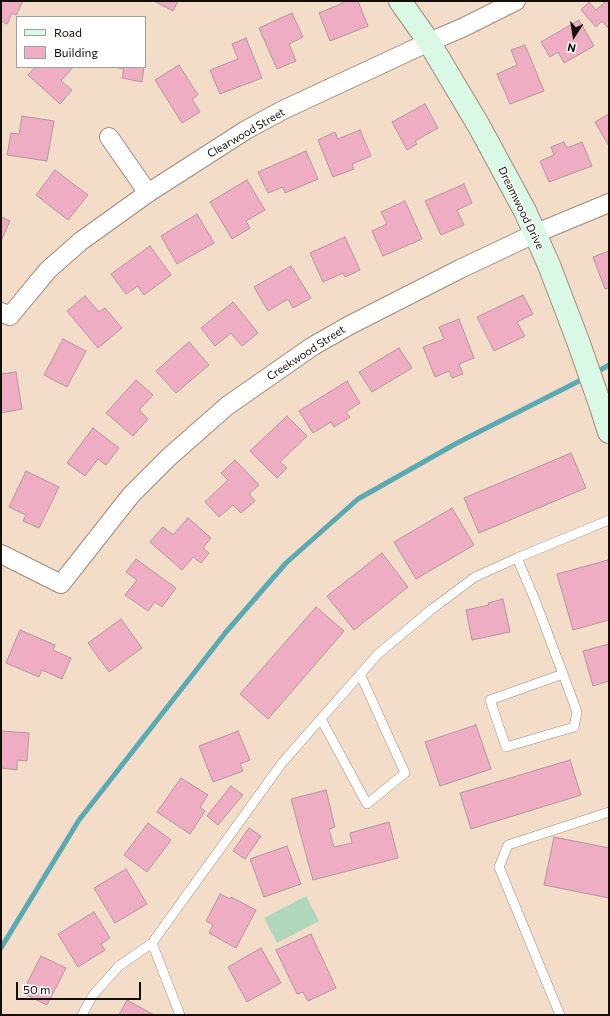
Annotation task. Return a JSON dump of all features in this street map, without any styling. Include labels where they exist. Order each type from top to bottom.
[{"type":"street","name":"Dreamwood Drive","points":[[400,1],[428,42],[479,126],[525,211],[549,265],[578,341],[609,432]]},
{"type":"street","name":"Clearwood Street","points":[[6,314],[24,299],[48,270],[81,241],[148,193],[246,130],[283,110],[428,42],[462,28],[516,1]]},
{"type":"street","points":[[109,137],[148,193]]},
{"type":"street","name":"Creekwood Street","points":[[1,554],[61,584],[131,495],[168,457],[227,406],[314,346],[350,325],[534,234],[609,203]]},
{"type":"lane","points":[[82,1015],[93,995],[119,966],[152,942],[282,763],[378,654],[432,609],[475,577],[608,520]]},
{"type":"lane","points":[[517,558],[535,600],[577,712],[574,727],[506,747],[490,700],[562,674]]},
{"type":"lane","points":[[321,719],[367,804],[405,773],[360,674]]},
{"type":"lane","points":[[560,1015],[499,867],[508,845],[609,812]]},
{"type":"lane","points":[[152,942],[180,1015]]},
{"type":"green space","points":[[306,896],[319,921],[277,943],[264,918]]},
{"type":"building","points":[[1,1],[23,1],[16,15],[12,13],[7,24],[1,21]]},
{"type":"building","points":[[154,1],[178,1],[173,11]]},
{"type":"building","points":[[342,1],[358,1],[368,26],[330,41],[319,13],[343,3]]},
{"type":"building","points":[[606,1],[609,1],[609,29],[602,21],[596,27],[581,10],[589,2],[596,10]]},
{"type":"building","points":[[292,13],[303,37],[289,44],[296,61],[277,69],[259,28]]},
{"type":"building","points":[[579,20],[594,46],[564,63],[558,52],[550,57],[541,42]]},
{"type":"building","points":[[246,38],[262,78],[220,94],[210,70],[238,59],[232,44]]},
{"type":"building","points":[[525,45],[544,91],[510,104],[497,74],[517,65],[511,50]]},
{"type":"building","points":[[179,65],[198,95],[192,99],[200,112],[182,123],[155,80]]},
{"type":"building","points":[[34,68],[72,68],[61,81],[72,90],[60,104],[28,75]]},
{"type":"building","points":[[118,68],[144,68],[142,82],[122,78],[124,69]]},
{"type":"building","points":[[425,104],[438,128],[415,141],[417,144],[407,150],[392,122]]},
{"type":"building","points":[[609,114],[609,146],[595,122]]},
{"type":"building","points":[[22,116],[54,121],[47,161],[7,155],[11,133],[19,134]]},
{"type":"building","points":[[360,130],[371,156],[352,164],[354,169],[333,177],[318,140],[335,132],[338,139]]},
{"type":"building","points":[[564,142],[567,148],[582,142],[592,166],[549,182],[540,161],[554,155],[551,147]]},
{"type":"building","points":[[306,151],[318,179],[285,193],[283,187],[268,193],[258,172]]},
{"type":"building","points":[[55,170],[88,195],[68,220],[36,195]]},
{"type":"building","points":[[247,180],[265,210],[246,221],[250,228],[232,239],[210,202]]},
{"type":"building","points":[[464,184],[472,203],[457,210],[464,225],[441,235],[425,201]]},
{"type":"building","points":[[405,201],[422,239],[383,256],[372,231],[387,224],[381,212]]},
{"type":"building","points":[[197,214],[214,243],[177,264],[161,236]]},
{"type":"building","points":[[1,217],[10,221],[1,241]]},
{"type":"building","points":[[345,237],[360,270],[345,277],[343,273],[323,282],[310,253]]},
{"type":"building","points":[[150,246],[171,275],[144,295],[138,286],[126,294],[111,274]]},
{"type":"building","points":[[609,251],[609,288],[605,289],[593,257]]},
{"type":"building","points":[[291,266],[311,298],[293,308],[288,299],[268,311],[254,287]]},
{"type":"building","points":[[523,295],[533,314],[517,322],[525,336],[494,351],[477,317]]},
{"type":"building","points":[[85,296],[99,312],[105,308],[122,328],[98,348],[67,311]]},
{"type":"building","points":[[233,302],[258,333],[242,346],[231,333],[215,346],[201,328]]},
{"type":"building","points":[[459,319],[474,358],[459,364],[463,374],[452,378],[449,371],[435,377],[423,347],[444,339],[439,327]]},
{"type":"building","points":[[63,339],[86,351],[67,387],[44,375]]},
{"type":"building","points":[[189,342],[209,365],[176,393],[156,371]]},
{"type":"building","points":[[399,348],[412,368],[372,392],[359,372]]},
{"type":"building","points":[[16,372],[22,409],[1,413],[1,374]]},
{"type":"building","points":[[136,380],[153,395],[139,410],[148,419],[133,436],[106,413]]},
{"type":"building","points":[[347,381],[360,403],[346,412],[350,417],[334,427],[331,422],[313,433],[299,411]]},
{"type":"building","points":[[287,416],[307,436],[280,462],[287,468],[277,478],[250,451]]},
{"type":"building","points":[[93,428],[119,448],[106,465],[98,459],[85,476],[67,463]]},
{"type":"building","points":[[571,453],[586,488],[479,533],[464,498]]},
{"type":"building","points":[[235,460],[259,485],[249,494],[255,501],[241,513],[233,505],[219,517],[205,502],[228,480],[221,473]]},
{"type":"building","points":[[26,471],[59,487],[39,528],[23,521],[26,515],[9,507]]},
{"type":"building","points":[[452,508],[474,545],[416,579],[394,542]]},
{"type":"building","points":[[188,518],[211,538],[203,548],[209,553],[201,563],[193,557],[182,570],[150,542],[163,527],[173,535]]},
{"type":"building","points":[[382,553],[408,587],[354,630],[327,596]]},
{"type":"building","points":[[136,559],[176,588],[162,607],[155,602],[148,611],[125,595],[137,580],[126,572]]},
{"type":"building","points":[[608,560],[609,620],[573,630],[557,574]]},
{"type":"building","points":[[503,599],[510,632],[472,640],[466,610],[489,605],[488,603]]},
{"type":"building","points":[[316,607],[344,631],[268,719],[240,694]]},
{"type":"building","points":[[121,619],[142,648],[109,672],[88,643]]},
{"type":"building","points":[[20,630],[55,645],[53,650],[71,658],[62,679],[42,670],[39,677],[6,663]]},
{"type":"building","points":[[609,644],[609,681],[593,686],[583,651]]},
{"type":"building","points":[[476,725],[491,769],[440,786],[425,742]]},
{"type":"building","points":[[1,731],[29,733],[27,761],[17,760],[17,770],[1,768]]},
{"type":"building","points":[[238,731],[250,760],[240,764],[243,771],[213,782],[199,746]]},
{"type":"building","points":[[570,760],[581,795],[471,829],[460,793]]},
{"type":"building","points":[[181,778],[208,795],[200,807],[205,811],[190,834],[157,812]]},
{"type":"building","points":[[231,786],[243,795],[218,825],[207,816]]},
{"type":"building","points":[[326,790],[335,827],[329,829],[334,847],[352,843],[350,833],[389,822],[398,858],[313,880],[291,799]]},
{"type":"building","points":[[148,823],[171,840],[147,872],[124,855]]},
{"type":"building","points":[[249,828],[261,836],[245,859],[233,851]]},
{"type":"building","points":[[554,837],[609,848],[609,898],[544,885]]},
{"type":"building","points":[[287,846],[301,884],[264,897],[250,859]]},
{"type":"building","points":[[126,869],[147,904],[115,923],[94,888]]},
{"type":"building","points":[[220,894],[230,899],[231,897],[256,910],[236,948],[209,933],[213,925],[206,921]]},
{"type":"building","points":[[94,912],[110,938],[101,944],[105,950],[78,967],[58,934]]},
{"type":"building","points":[[311,934],[336,988],[308,1001],[303,992],[297,994],[276,950]]},
{"type":"building","points":[[261,948],[281,983],[247,1002],[228,967]]},
{"type":"building","points":[[41,956],[66,968],[47,1005],[22,993]]},
{"type":"building","points":[[127,1000],[154,1015],[119,1015]]},
{"type":"waterway","points":[[595,373],[609,365]]},
{"type":"waterway","points":[[1,948],[79,820],[226,632],[286,563],[358,499],[457,443],[585,378]]}]
